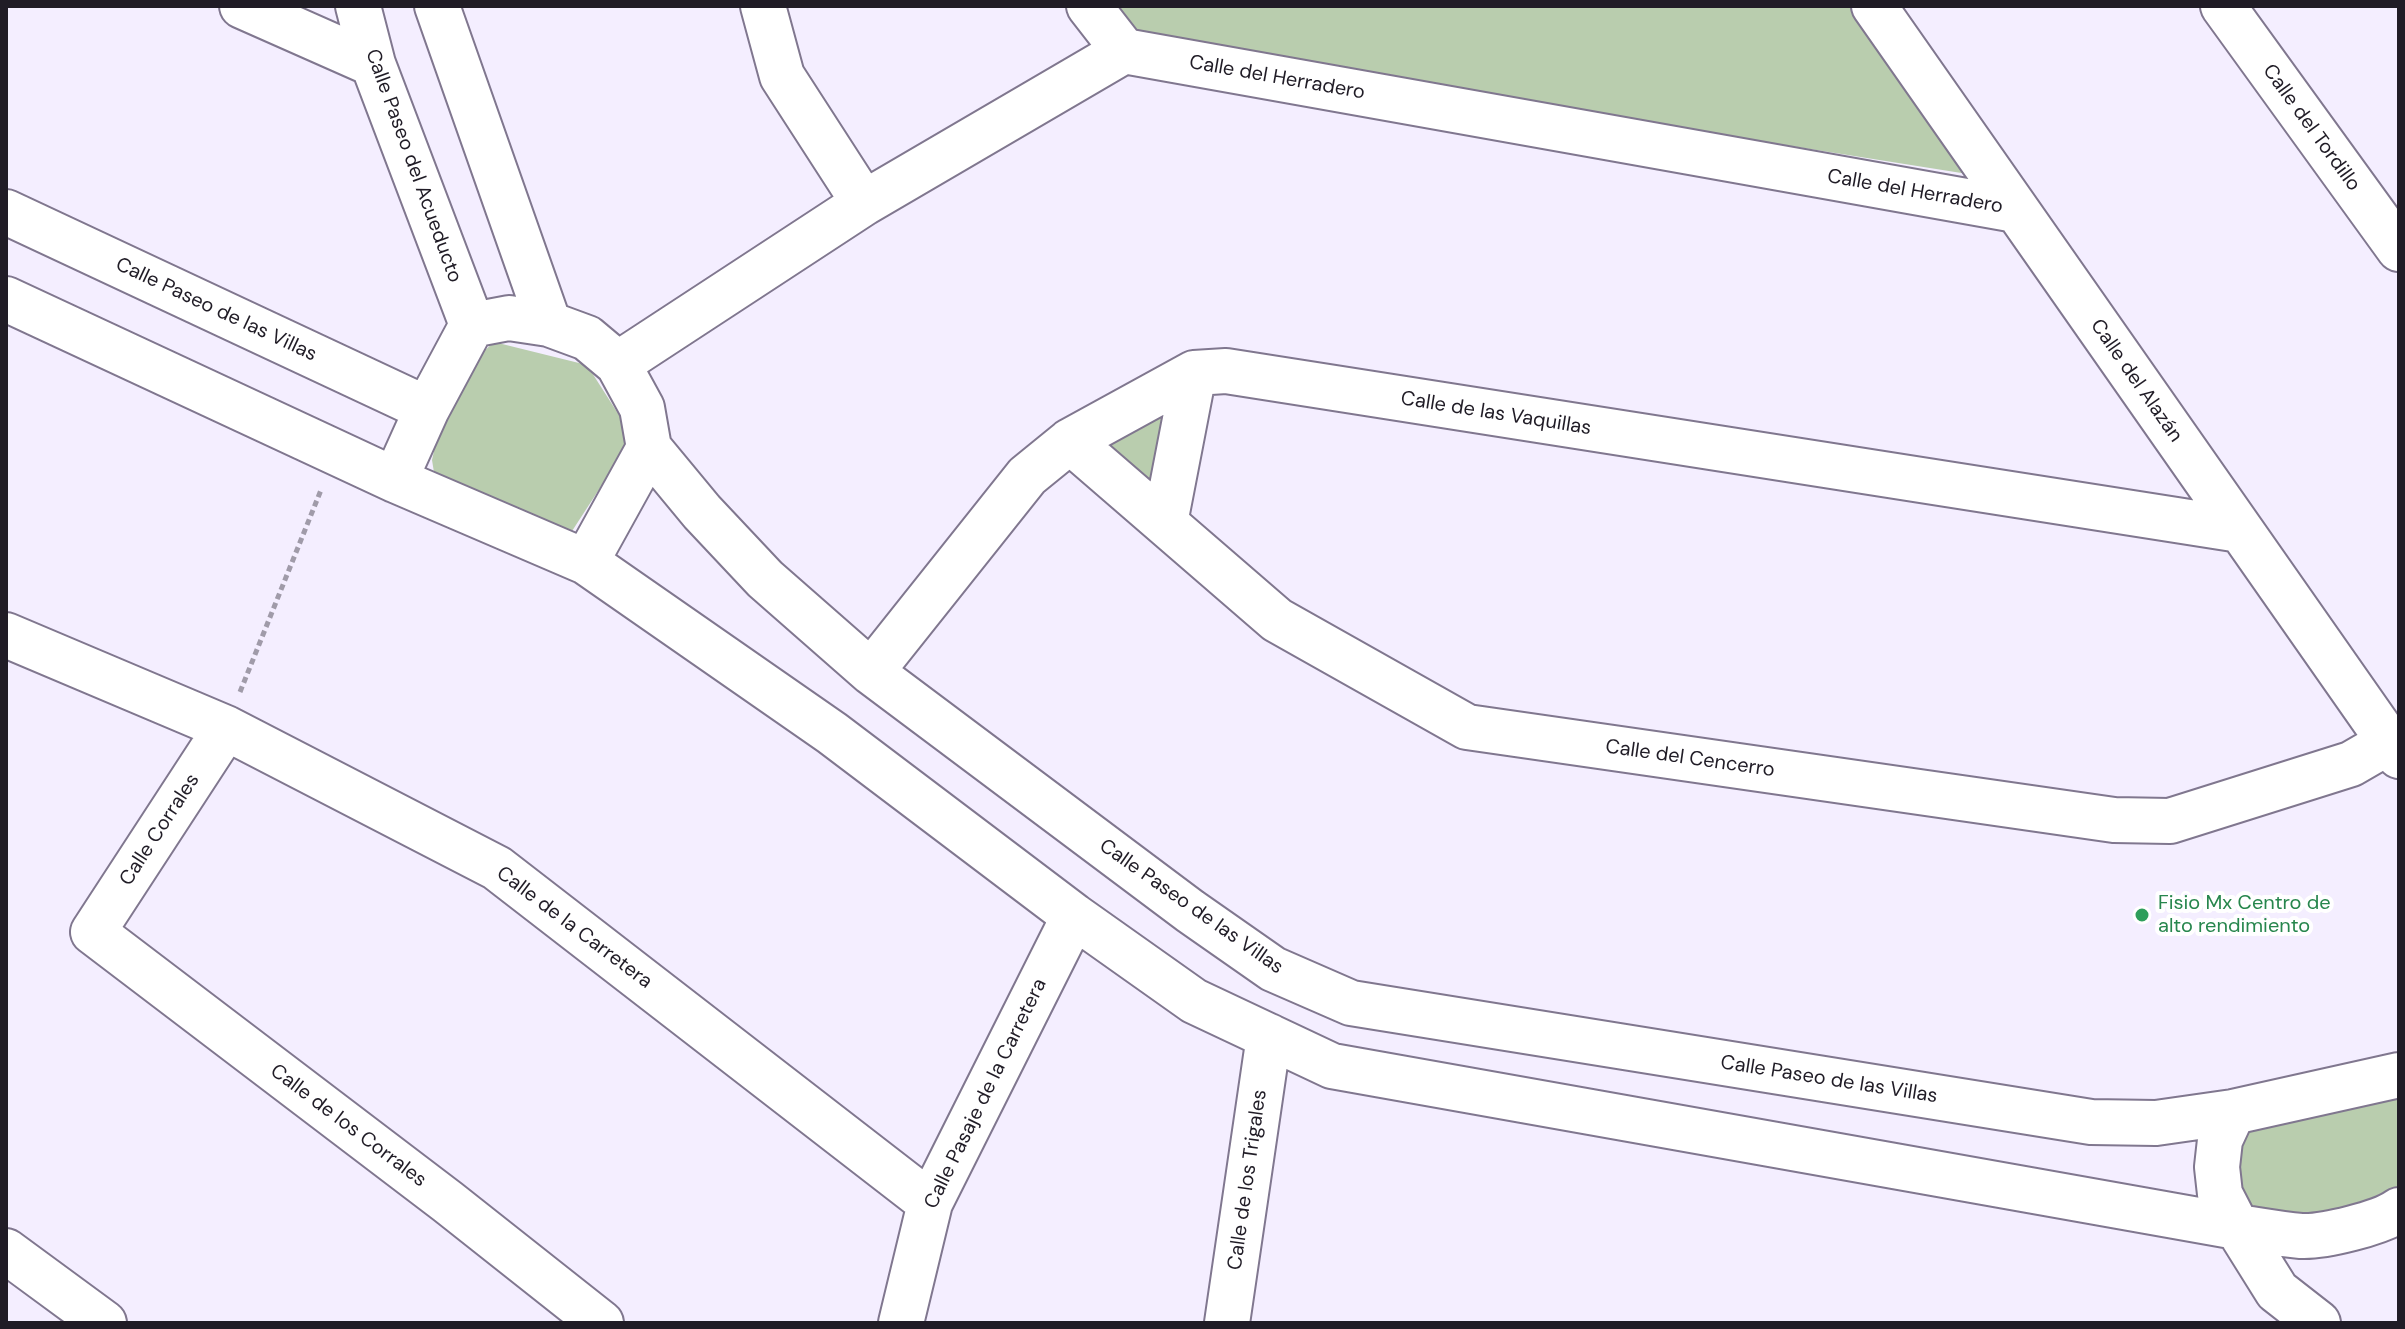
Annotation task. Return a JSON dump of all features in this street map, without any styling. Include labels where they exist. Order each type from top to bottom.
[{"type":"street","points":[[242,6],[373,64]]},
{"type":"street","name":"Calle Paseo del Acueducto","points":[[358,6],[373,64],[472,325]]},
{"type":"street","points":[[437,6],[549,324]]},
{"type":"street","points":[[763,6],[782,76],[864,203]]},
{"type":"street","points":[[618,364],[864,203],[1124,51],[1089,6]]},
{"type":"street","name":"Calle del Alazán","points":[[1874,6],[2394,749]]},
{"type":"street","name":"Calle del Tordillo","points":[[2223,6],[2399,249]]},
{"type":"street","name":"Calle del Herradero","points":[[1124,51],[2016,210]]},
{"type":"street","name":"Calle Paseo de las Villas","points":[[6,212],[427,409]]},
{"type":"street","points":[[6,299],[395,480],[586,562],[832,733],[1074,916],[1194,1001],[1332,1066],[2237,1227],[2303,1236],[2348,1229],[2391,1216],[2399,1210]]},
{"type":"street","name":"Calle Paseo de las Villas","points":[[472,325],[509,318],[549,324],[587,338],[618,364],[642,408],[649,448],[702,512],[765,579],[871,672],[1190,911],[1273,969],[1351,1003],[2091,1122],[2156,1123],[2233,1112],[2399,1075]]},
{"type":"street","points":[[395,480],[427,409],[472,325]]},
{"type":"street","name":"Calle de las Vaquillas","points":[[871,672],[1027,476],[1070,441],[1194,373],[1226,371],[2240,530]]},
{"type":"street","points":[[1165,523],[1194,373]]},
{"type":"street","name":"Calle del Cencerro","points":[[1070,441],[1277,620],[1467,727],[2114,820],[2170,821],[2394,749]]},
{"type":"street","points":[[586,562],[649,448]]},
{"type":"street","name":"Calle de la Carretera","points":[[6,635],[226,728],[497,868],[930,1203]]},
{"type":"street","name":"Calle Corrales","points":[[93,932],[226,728]]},
{"type":"street","name":"Calle Pasaje de la Carretera","points":[[901,1323],[930,1203],[1074,916]]},
{"type":"street","name":"Calle de los Corrales","points":[[93,932],[448,1202],[601,1323]]},
{"type":"street","name":"Calle de los Trigales","points":[[1227,1323],[1269,1036]]},
{"type":"street","points":[[2233,1112],[2220,1140],[2217,1167],[2220,1194],[2277,1291],[2318,1323]]},
{"type":"street","points":[[6,1251],[104,1323]]},
{"type":"path","points":[[247,676],[336,452]]},
{"type":"green space","points":[[1109,6],[1854,6],[1974,175],[1129,41]]},
{"type":"green space","points":[[494,342],[587,365],[633,437],[563,545],[437,491],[432,460],[445,403],[471,363]]},
{"type":"green space","points":[[1184,387],[1161,512],[1082,442]]},
{"type":"green space","points":[[2399,1091],[2399,1197],[2200,1238],[2196,1173],[2214,1126]]},
{"type":"place","name":"Fisio Mx Centro de alto rendimiento","points":[[2142,915]]}]
